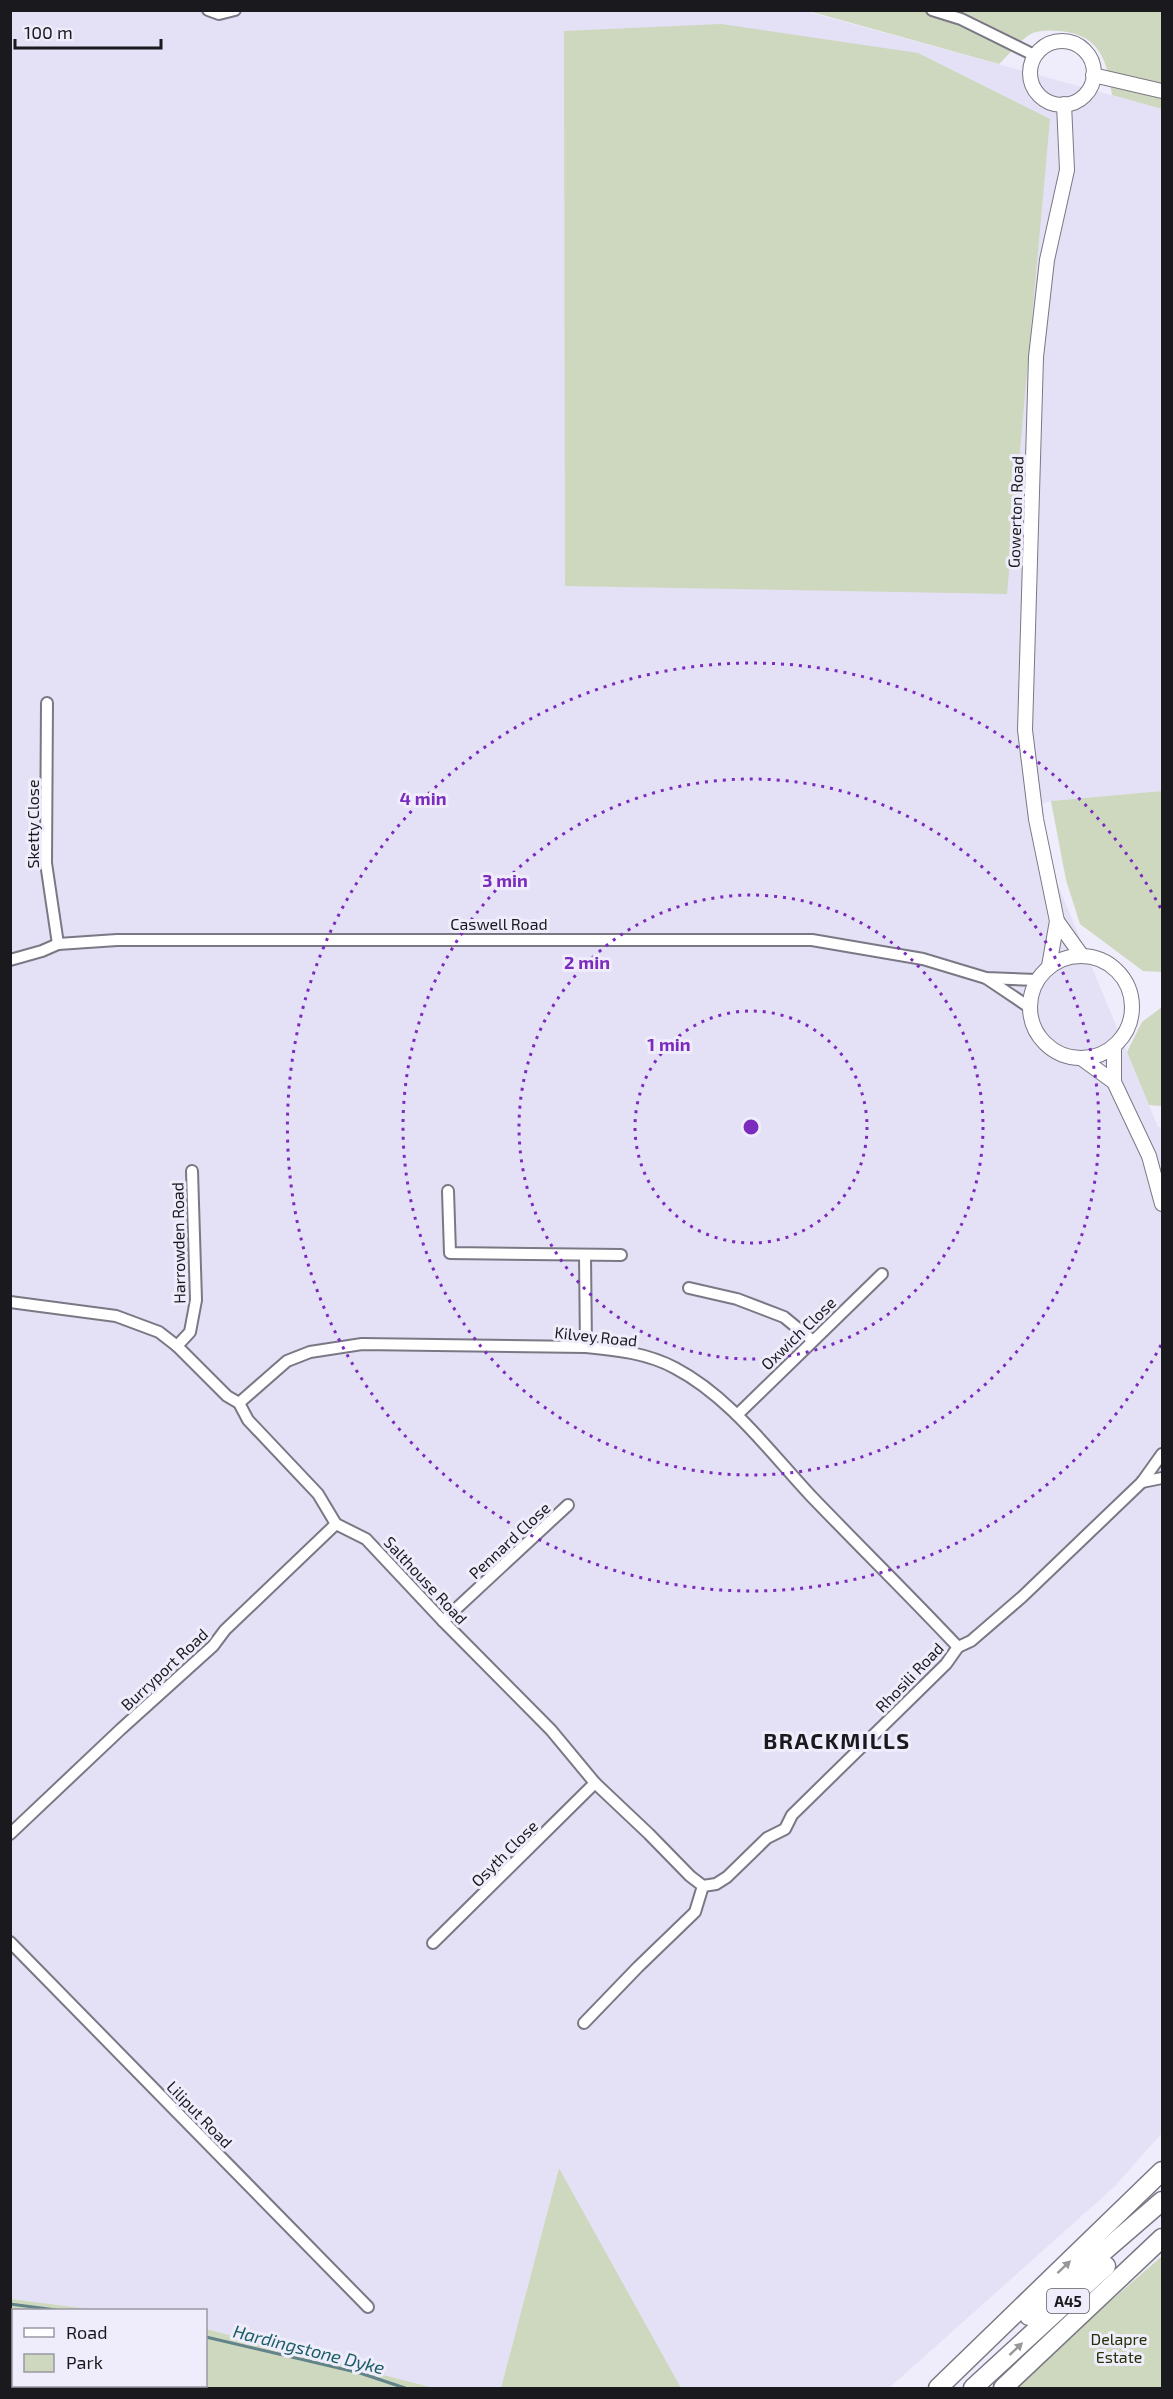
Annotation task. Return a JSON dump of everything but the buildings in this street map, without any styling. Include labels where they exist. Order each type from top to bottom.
[{"type":"highway","points":[[938,2388],[1162,2170]]},
{"type":"highway","points":[[946,2388],[1162,2200]]},
{"type":"highway","name":"A45","points":[[973,2388],[1162,2215]]},
{"type":"highway","name":"A45","points":[[1003,2388],[1160,2241]]},
{"type":"street","points":[[208,10],[219,14],[235,10]]},
{"type":"street","points":[[932,10],[961,19],[1035,56]]},
{"type":"street","points":[[1061,41],[1072,42],[1081,47],[1093,65],[1094,75],[1090,87],[1082,98],[1071,104],[1058,105],[1046,100],[1036,92],[1030,80],[1030,67],[1035,56],[1042,48],[1061,41]]},
{"type":"street","points":[[1094,75],[1162,91]]},
{"type":"street","name":"Gowerton Road","points":[[1049,966],[1057,921],[1036,819],[1025,730],[1036,357],[1047,260],[1061,207],[1067,170],[1064,104]]},
{"type":"street","name":"Sketty Close","points":[[47,703],[46,863],[58,944]]},
{"type":"street","name":"Gowerton Road","points":[[1057,921],[1082,956]]},
{"type":"street","name":"Caswell Road","points":[[10,960],[58,944],[117,940],[238,938],[280,941],[812,940],[923,958],[986,978],[1037,980]]},
{"type":"street","points":[[1082,956],[1099,959],[1114,968],[1125,981],[1132,1003],[1130,1019],[1124,1034],[1114,1046],[1099,1055],[1082,1058],[1065,1056],[1051,1048],[1039,1037],[1032,1023],[1029,1007],[1031,993],[1037,980],[1049,966],[1065,958],[1082,956]]},
{"type":"street","name":"Caswell Road","points":[[986,978],[1029,1007]]},
{"type":"street","points":[[1114,1046],[1114,1082],[1149,1156],[1162,1204]]},
{"type":"street","points":[[1082,1058],[1114,1082]]},
{"type":"street","name":"Harrowden Road","points":[[177,1346],[190,1332],[195,1300],[192,1170]]},
{"type":"street","points":[[447,1191],[450,1252],[621,1255]]},
{"type":"street","points":[[585,1255],[586,1347]]},
{"type":"street","name":"Oxwich Close","points":[[737,1415],[882,1274]]},
{"type":"street","points":[[689,1288],[737,1299],[784,1317],[812,1340]]},
{"type":"street","points":[[10,1302],[116,1316],[159,1332],[177,1346],[226,1395],[239,1403],[248,1420],[318,1494],[336,1524]]},
{"type":"street","name":"Kilvey Road","points":[[239,1403],[287,1361],[310,1352],[362,1344],[586,1347],[636,1353],[673,1367],[691,1378],[737,1415],[811,1496],[957,1647]]},
{"type":"street","name":"Rhosili Road","points":[[703,1886],[716,1884],[727,1877],[767,1838],[785,1829],[792,1815],[946,1664],[957,1647],[971,1641],[1022,1597],[1142,1482],[1162,1454]]},
{"type":"street","points":[[1142,1482],[1162,1478]]},
{"type":"street","name":"Pennard Close","points":[[443,1621],[568,1505]]},
{"type":"street","name":"Salthouse Road","points":[[336,1524],[366,1539],[550,1730],[595,1783],[703,1886]]},
{"type":"street","name":"Burryport Road","points":[[10,1834],[213,1646],[225,1630],[336,1524]]},
{"type":"street","name":"Osyth Close","points":[[433,1943],[595,1783]]},
{"type":"street","points":[[584,2024],[695,1912],[703,1886]]},
{"type":"street","name":"Liliput Road","points":[[10,1942],[368,2307]]},
{"type":"shaded area","points":[[11,11],[812,11],[812,13],[1162,109],[1162,791],[1051,801],[1026,808],[1158,1127],[1162,1127],[1162,2133],[1113,2188],[889,2388],[681,2388],[559,2168],[501,2388],[434,2388],[207,2329],[207,2309],[89,2309],[11,2299]]},
{"type":"green space","points":[[812,10],[1162,11],[1162,109],[1112,95],[1104,60],[1099,51],[1093,44],[1074,33],[1052,30],[1032,33],[999,64],[812,12]]},
{"type":"green space","points":[[721,24],[918,53],[1050,119],[1007,594],[565,586],[564,31]]},
{"type":"green space","points":[[1162,791],[1162,972],[1143,971],[1080,924],[1066,880],[1051,801]]},
{"type":"green space","points":[[1162,1007],[1162,1106],[1149,1105],[1127,1052],[1142,1022]]},
{"type":"green space","points":[[559,2168],[681,2388],[501,2388]]},
{"type":"green space","name":"Delapre Estate","points":[[1162,2256],[1162,2388],[1017,2388],[1082,2326]]},
{"type":"green space","points":[[11,2299],[89,2309],[12,2309],[11,2367]]},
{"type":"green space","points":[[207,2329],[434,2388],[82,2387],[207,2387]]},
{"type":"waterway","name":"Hardingstone Dyke","points":[[10,2304],[48,2309]]},
{"type":"waterway","name":"Hardingstone Dyke","points":[[207,2337],[360,2373],[405,2388]]},
{"type":"district","name":"BRACKMILLS","points":[[837,1740]]}]
